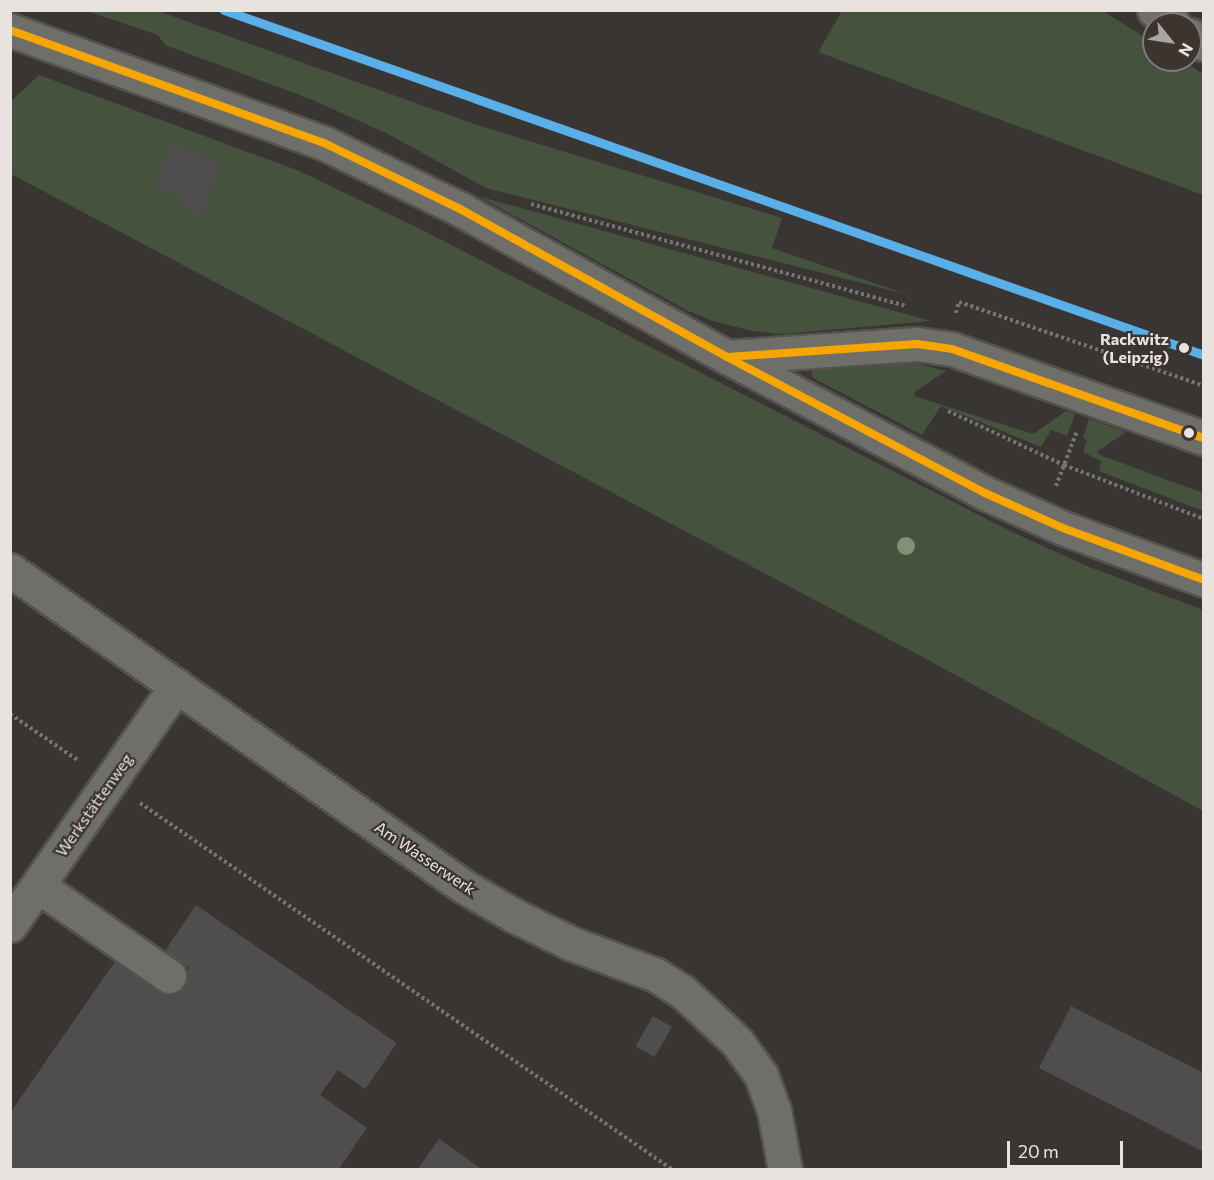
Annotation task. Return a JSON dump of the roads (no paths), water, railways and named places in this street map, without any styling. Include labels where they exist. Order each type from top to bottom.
[{"type":"street","points":[[10,30],[324,142],[460,209],[727,357],[985,493],[1063,528],[1203,580]]},
{"type":"street","points":[[727,357],[917,344],[952,349],[1203,438]]},
{"type":"street","name":"Am Wasserwerk","points":[[10,570],[463,886],[515,916],[570,943],[656,975],[682,991],[737,1042],[761,1075],[774,1110],[785,1170]]},
{"type":"street","name":"Werkstättenweg","points":[[10,925],[177,686]]},
{"type":"street","points":[[38,886],[169,976]]},
{"type":"place","name":"Rackwitz (Leipzig)","points":[[1184,348]]}]
